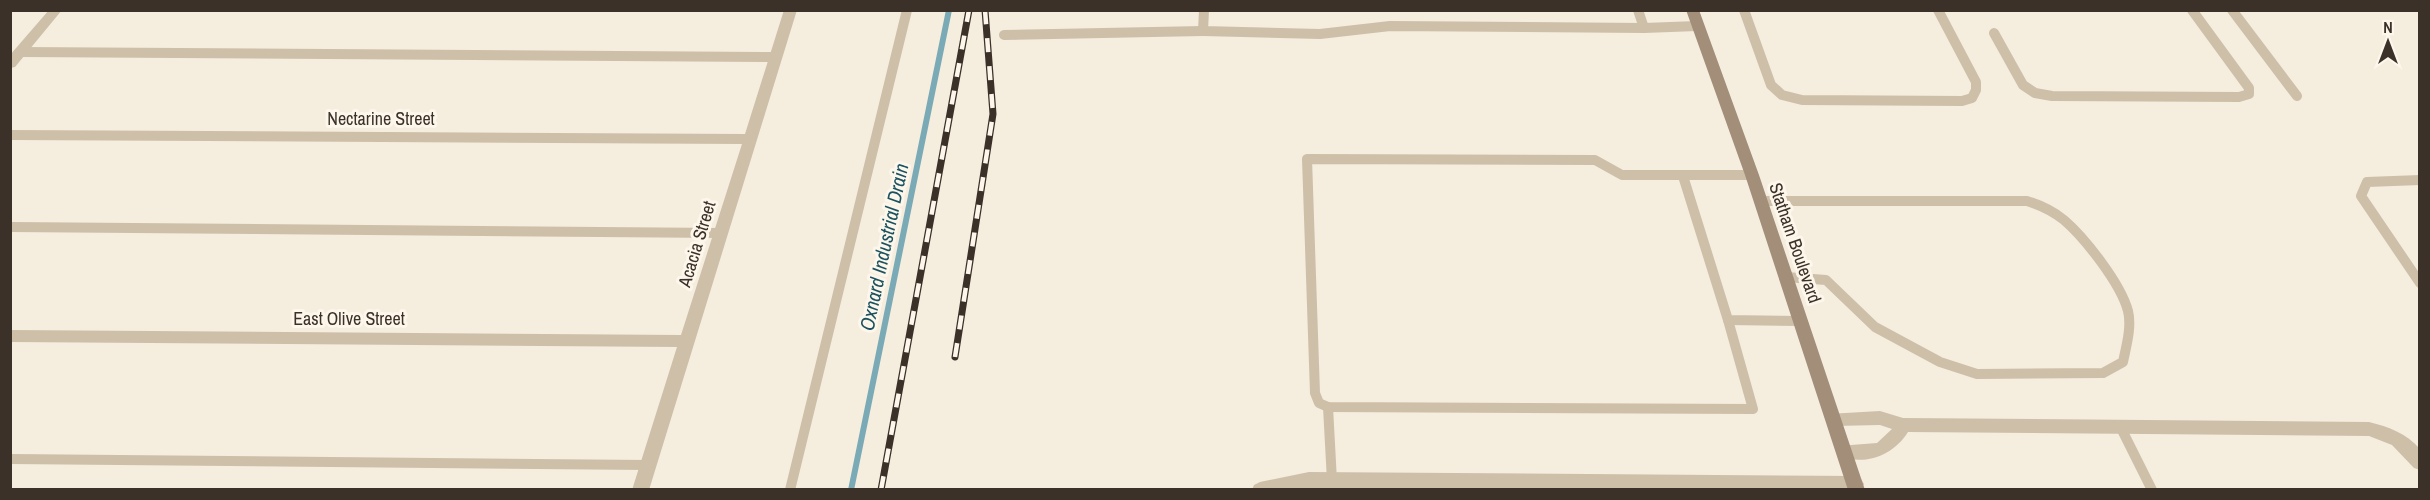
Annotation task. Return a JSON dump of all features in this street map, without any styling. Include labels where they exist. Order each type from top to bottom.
[{"type":"street","points":[[10,64],[56,10]]},
{"type":"street","name":"Acacia Street","points":[[640,489],[791,10]]},
{"type":"street","name":"Statham Boulevard","points":[[1692,10],[1761,201],[1856,487]]},
{"type":"street","name":"Nectarine Street","points":[[10,135],[750,139]]},
{"type":"street","name":"East Olive Street","points":[[10,336],[687,341]]},
{"type":"street","points":[[1834,419],[1873,417],[1903,425],[2370,429],[2392,434],[2413,453],[2420,463]]},
{"type":"street","points":[[1844,451],[1872,452],[1887,448],[1896,439],[1903,425]]},
{"type":"street","points":[[1260,489],[1292,482],[1332,481],[1856,487]]},
{"type":"lane","points":[[790,489],[907,10]]},
{"type":"lane","points":[[1203,31],[1204,10]]},
{"type":"lane","points":[[1638,10],[1644,28]]},
{"type":"lane","points":[[1744,10],[1771,85],[1782,95],[1802,100],[1962,101],[1972,98],[1976,90],[1976,82],[1938,10]]},
{"type":"lane","points":[[1994,33],[2023,85],[2035,93],[2052,96],[2239,97],[2249,94],[2249,88],[2192,10]]},
{"type":"lane","points":[[2232,10],[2297,96]]},
{"type":"lane","points":[[1004,35],[1203,31],[1320,34],[1390,26],[1644,28],[1697,26]]},
{"type":"lane","points":[[21,52],[776,57]]},
{"type":"lane","points":[[1683,176],[1753,409],[1328,407],[1319,403],[1315,393],[1307,159],[1595,160],[1622,175],[1752,175]]},
{"type":"lane","points":[[2420,180],[2367,182],[2361,196],[2420,283]]},
{"type":"lane","points":[[1761,201],[2027,201],[2044,206],[2065,221],[2088,248],[2110,278],[2128,311],[2123,362],[2103,373],[1977,374],[1940,362],[1875,327],[1826,280],[1786,277]]},
{"type":"lane","points":[[10,227],[721,232]]},
{"type":"lane","points":[[1728,320],[1801,321]]},
{"type":"lane","points":[[1328,407],[1332,481]]},
{"type":"lane","points":[[2121,428],[2152,489]]},
{"type":"lane","points":[[10,459],[648,465]]},
{"type":"waterway","name":"Oxnard Industrial Drain","points":[[851,490],[949,10]]},
{"type":"railway","points":[[881,490],[969,10]]},
{"type":"railway","points":[[955,357],[993,114],[985,10]]}]
